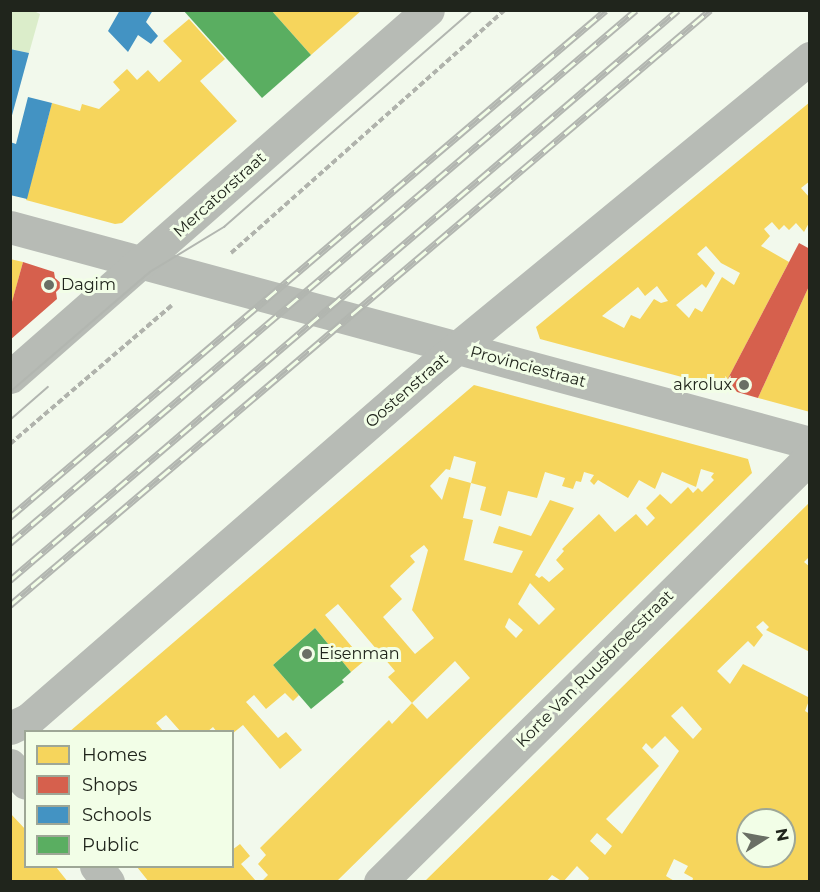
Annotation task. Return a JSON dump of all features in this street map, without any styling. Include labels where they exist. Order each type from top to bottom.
[{"type":"street","name":"Mercatorstraat","points":[[10,377],[143,263],[428,10]]},
{"type":"street","name":"Oostenstraat","points":[[10,728],[29,719],[457,348],[810,58]]},
{"type":"street","name":"Provinciestraat","points":[[10,227],[810,443]]},
{"type":"street","name":"Korte Van Ruusbroecstraat","points":[[380,882],[810,458]]},
{"type":"street","points":[[10,765],[24,781]]},
{"type":"street","points":[[97,868],[108,882]]},
{"type":"path","points":[[10,444],[505,10]]},
{"type":"green space","points":[[10,11],[34,11],[40,14],[29,53],[11,49]]},
{"type":"building: Homes","points":[[271,10],[362,10],[311,55]]},
{"type":"building: Homes","points":[[189,19],[225,59],[200,81],[237,121],[122,223],[115,224],[26,200],[52,103],[80,111],[82,104],[99,109],[120,90],[113,82],[127,69],[137,80],[148,70],[159,82],[182,61],[163,41]]},
{"type":"building: Homes","points":[[810,102],[810,181],[801,188],[810,198],[810,221],[804,232],[796,223],[789,230],[784,225],[779,230],[772,222],[764,229],[770,236],[761,246],[789,262],[723,388],[540,339],[536,327]],"holes":[[[706,246],[721,263],[740,273],[734,285],[722,277],[702,312],[695,308],[689,318],[676,305],[702,284],[706,288],[715,273],[697,254]],[[657,286],[668,301],[661,303],[654,299],[640,319],[631,315],[624,328],[602,316],[638,287],[645,296]]]},
{"type":"building: Homes","points":[[10,259],[23,262],[11,306],[10,306]]},
{"type":"building: Homes","points":[[810,284],[810,412],[758,398]]},
{"type":"building: Homes","points":[[474,385],[748,459],[752,473],[336,882],[261,882],[268,875],[258,864],[266,855],[260,848],[389,720],[392,724],[412,703],[388,677],[395,671],[338,604],[325,615],[364,661],[351,672],[315,628],[273,665],[299,695],[293,701],[285,693],[266,709],[254,695],[246,702],[278,738],[286,732],[302,750],[280,769],[243,725],[234,732],[234,730],[215,730],[213,727],[209,730],[179,730],[166,715],[156,723],[162,730],[71,730]],"holes":[[[454,456],[476,462],[471,483],[449,477],[442,500],[430,486],[446,469],[450,470]],[[701,469],[714,473],[711,477],[714,480],[702,492],[698,488],[693,493],[688,487],[671,504],[660,494],[646,508],[655,518],[647,526],[636,514],[615,532],[599,514],[562,549],[564,551],[556,560],[564,569],[549,582],[542,576],[539,578],[535,575],[574,508],[550,500],[531,536],[499,526],[493,543],[523,551],[512,573],[464,560],[473,520],[463,518],[471,483],[486,487],[480,510],[501,516],[508,491],[537,498],[545,472],[565,478],[562,486],[573,489],[576,481],[581,482],[584,472],[594,475],[590,481],[594,485],[598,480],[628,498],[639,480],[655,489],[662,472],[696,487]],[[424,545],[428,550],[412,610],[434,638],[415,654],[383,617],[402,599],[390,586],[415,562],[410,556]],[[530,583],[555,609],[539,625],[518,604]],[[509,618],[523,630],[516,638],[505,627]],[[455,661],[470,678],[427,719],[412,703]]]},
{"type":"building: Homes","points":[[810,502],[810,556],[804,562],[810,567],[810,652],[766,630],[769,627],[763,621],[756,627],[763,635],[754,647],[748,641],[717,671],[730,684],[743,664],[810,698],[805,711],[810,714],[810,882],[692,882],[693,878],[684,873],[688,866],[674,859],[666,876],[676,882],[587,882],[589,878],[577,866],[563,882],[552,875],[546,882],[424,882]],"holes":[[[682,706],[702,729],[693,739],[671,716]],[[665,736],[679,751],[622,834],[606,819],[659,766],[642,748],[646,743],[652,749]],[[597,833],[612,846],[605,855],[590,841]]]},
{"type":"building: Homes","points":[[10,813],[24,828],[24,868],[57,868],[68,882],[10,882]]},
{"type":"building: Homes","points":[[240,844],[250,856],[241,864],[257,882],[149,882],[138,868],[234,868],[234,848]]},
{"type":"building: Shops","points":[[799,243],[810,249],[810,284],[758,398],[723,388]]},
{"type":"building: Shops","points":[[23,262],[54,272],[55,278],[63,285],[56,292],[57,299],[10,340],[10,309]]},
{"type":"building: Schools","points":[[120,10],[153,10],[146,22],[158,36],[151,44],[138,35],[128,52],[108,31]]},
{"type":"building: Schools","points":[[10,49],[29,53],[11,119],[10,119]]},
{"type":"building: Schools","points":[[28,97],[52,103],[27,199],[10,195],[10,142],[16,144]]},
{"type":"building: Public","points":[[183,10],[271,10],[311,55],[262,98]]},
{"type":"building: Public","points":[[315,628],[351,672],[342,680],[344,682],[311,709],[273,665]]},
{"type":"tram line","points":[[10,392],[150,272],[224,227],[473,10]]},
{"type":"tram line","points":[[10,420],[48,387]]},
{"type":"railway","points":[[10,517],[606,10]]},
{"type":"railway","points":[[10,543],[636,10]]},
{"type":"railway","points":[[10,580],[678,10]]},
{"type":"railway","points":[[10,605],[710,10]]},
{"type":"place","name":"Dagim","points":[[49,285]]},
{"type":"place","name":"akrolux","points":[[744,385]]},
{"type":"place","name":"Eisenman","points":[[307,654]]}]
